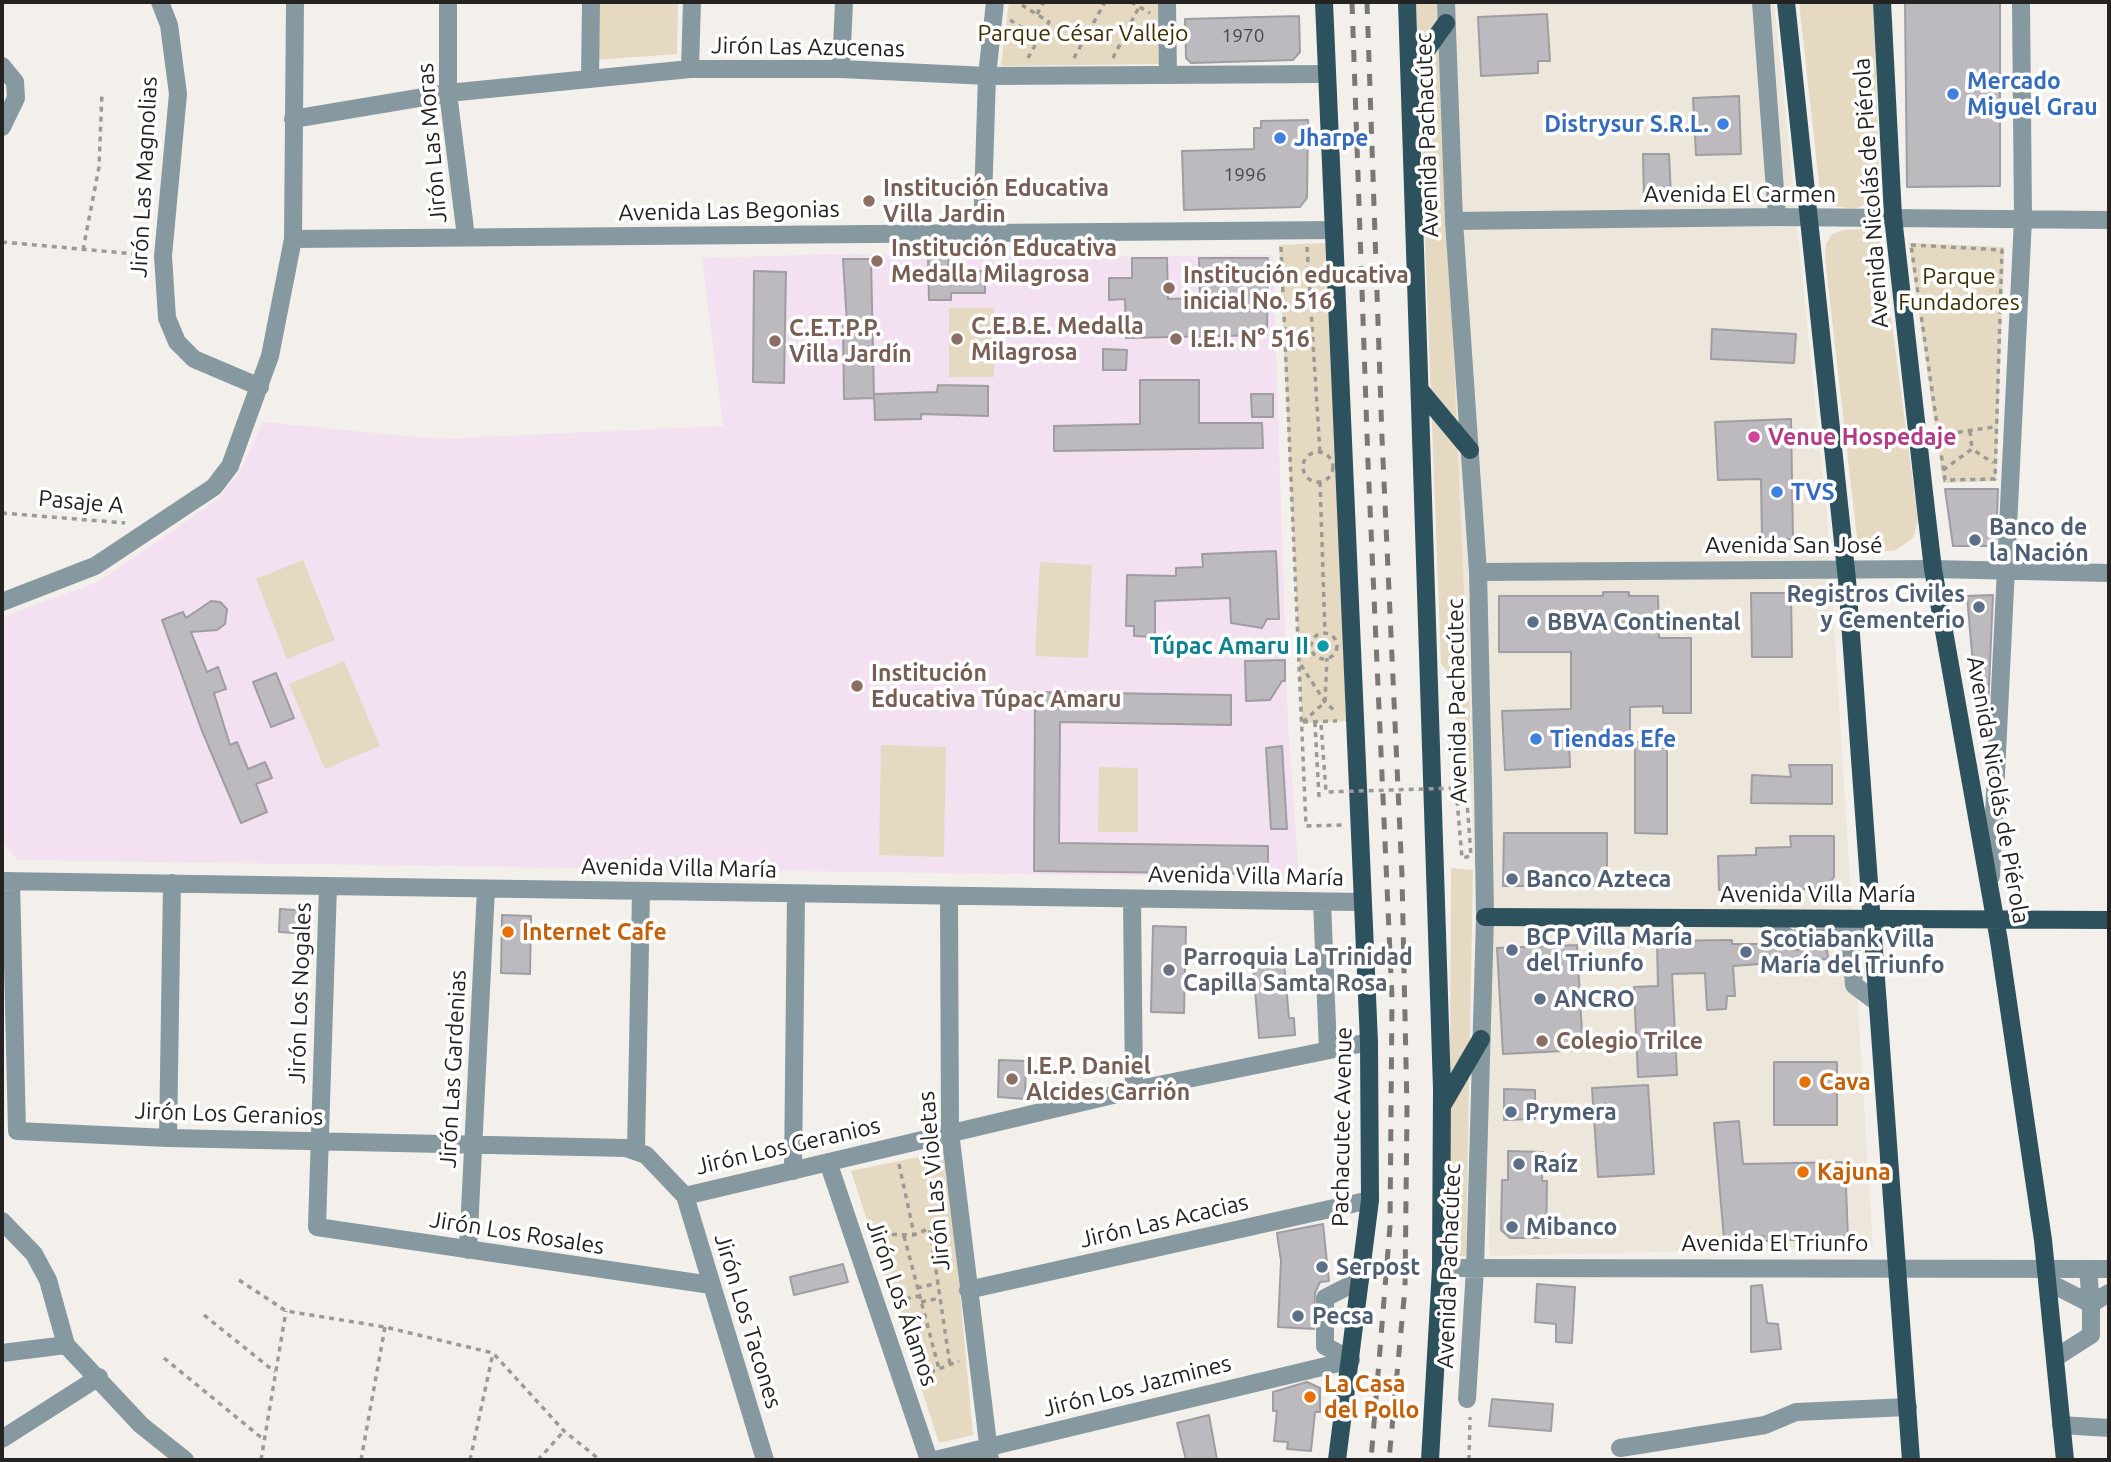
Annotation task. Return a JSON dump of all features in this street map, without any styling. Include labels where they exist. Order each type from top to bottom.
[{"type":"main road","points":[[1324,2],[1334,230]]},
{"type":"main road","name":"Avenida Pachacútec","points":[[1407,2],[1442,1107],[1441,1268],[1430,1460]]},
{"type":"main road","points":[[1786,2],[1846,569],[1911,1460]]},
{"type":"main road","name":"Avenida Nicolás de Piérola","points":[[1882,2],[1893,217],[1933,569],[1996,920],[2047,1275],[2065,1460]]},
{"type":"main road","points":[[1410,73],[1447,23]]},
{"type":"main road","name":"Pachacutec Avenue","points":[[1334,230],[1370,1041],[1370,1200],[1336,1460]]},
{"type":"main road","points":[[1420,390],[1470,450]]},
{"type":"main road","name":"Avenida Villa María","points":[[1485,917],[2109,920]]},
{"type":"main road","points":[[1442,1107],[1481,1039]]},
{"type":"street","name":"Jirón Las Magnolias","points":[[160,2],[169,25],[178,94],[163,256],[167,318],[177,342],[194,359],[260,387]]},
{"type":"street","points":[[2,602],[95,566],[214,487],[230,466],[270,356],[293,239],[296,2]]},
{"type":"street","name":"Jirón Las Moras","points":[[448,2],[448,93],[466,237]]},
{"type":"street","points":[[590,79],[591,2]]},
{"type":"street","points":[[690,69],[692,2]]},
{"type":"street","points":[[841,69],[844,2]]},
{"type":"street","name":"Avenida Pachacútec","points":[[1446,2],[1454,221],[1478,572],[1485,917],[1475,1269],[1467,1399]]},
{"type":"street","points":[[1762,2],[1777,217]]},
{"type":"street","points":[[1990,888],[2023,219],[2021,2]]},
{"type":"street","points":[[982,233],[987,76],[1003,6]]},
{"type":"street","points":[[1161,6],[1168,75]]},
{"type":"street","points":[[2,66],[15,82],[16,98],[2,127]]},
{"type":"street","name":"Jirón Las Azucenas","points":[[293,119],[448,93],[690,69],[841,69],[987,76],[1326,74]]},
{"type":"street","name":"Avenida El Carmen","points":[[1454,221],[1777,217],[2109,220]]},
{"type":"street","name":"Avenida Las Begonias","points":[[293,239],[1334,230]]},
{"type":"street","name":"Avenida San José","points":[[1478,572],[1933,569],[2109,573]]},
{"type":"street","name":"Avenida Villa María","points":[[5,877],[641,892],[1362,902]]},
{"type":"street","name":"Jirón Los Geranios","points":[[5,877],[17,1131],[168,1138],[636,1150],[653,1161],[685,1196],[1134,1090],[1370,1041]]},
{"type":"street","points":[[168,1138],[172,883]]},
{"type":"street","name":"Jirón Los Nogales","points":[[317,1227],[328,886]]},
{"type":"street","name":"Jirón Las Gardenias","points":[[468,1250],[486,889]]},
{"type":"street","points":[[636,1150],[641,892]]},
{"type":"street","points":[[793,1171],[796,894]]},
{"type":"street","name":"Jirón Las Violetas","points":[[949,896],[950,1132],[988,1454]]},
{"type":"street","points":[[1132,899],[1134,1090]]},
{"type":"street","points":[[1322,902],[1328,1050]]},
{"type":"street","points":[[1763,918],[1790,939],[1850,936],[1871,918]]},
{"type":"street","points":[[1850,936],[1854,985],[1878,1003]]},
{"type":"street","name":"Jirón Los Álamos","points":[[828,1163],[885,1304],[929,1460]]},
{"type":"street","name":"Jirón Los Tacones","points":[[685,1196],[765,1460]]},
{"type":"street","name":"Jirón Las Acacias","points":[[968,1290],[1370,1200]]},
{"type":"street","points":[[2,1222],[34,1254],[48,1280],[66,1345],[99,1377],[141,1425],[186,1460]]},
{"type":"street","name":"Jirón Los Rosales","points":[[317,1227],[711,1285]]},
{"type":"street","name":"Avenida El Triunfo","points":[[1441,1268],[1899,1268],[2047,1275],[2109,1269]]},
{"type":"street","points":[[2055,1358],[2091,1335],[2088,1269]]},
{"type":"street","points":[[2047,1275],[2091,1304]]},
{"type":"street","points":[[1350,1360],[1325,1346],[1325,1298],[1360,1280]]},
{"type":"street","points":[[2091,1304],[2109,1293]]},
{"type":"street","points":[[2,1353],[66,1345]]},
{"type":"street","name":"Jirón Los Jazmines","points":[[935,1460],[988,1454],[1350,1360]]},
{"type":"street","points":[[2,1439],[99,1377]]},
{"type":"street","points":[[1620,1448],[1765,1425],[1796,1412],[1908,1407]]},
{"type":"street","points":[[2061,1425],[2109,1428]]},
{"type":"path","points":[[1017,2],[1049,22],[1025,64],[1036,64]]},
{"type":"path","points":[[1037,14],[1044,2]]},
{"type":"path","points":[[1084,63],[1071,63],[1105,2]]},
{"type":"path","points":[[1130,2],[1157,17],[1161,6]]},
{"type":"path","points":[[1003,6],[1009,20],[1008,33]]},
{"type":"path","points":[[1122,63],[1110,63],[1139,7]]},
{"type":"path","points":[[1009,20],[1039,38]]},
{"type":"path","points":[[83,250],[99,167],[102,92]]},
{"type":"path","points":[[2,242],[163,256]]},
{"type":"path","points":[[1281,245],[1306,826],[1349,825]]},
{"type":"path","points":[[1307,245],[1320,453]]},
{"type":"path","points":[[1911,246],[2002,250],[1995,479],[1945,480],[1938,435],[1911,246]]},
{"type":"path","points":[[1938,435],[1996,427]]},
{"type":"path","points":[[1970,431],[1972,449]]},
{"type":"path","points":[[1972,449],[1995,464]]},
{"type":"path","points":[[1943,470],[1972,449]]},
{"type":"path","points":[[1320,453],[1328,457],[1333,465],[1331,474],[1320,482],[1310,480],[1303,467],[1307,458],[1320,453]]},
{"type":"path","points":[[1291,468],[1303,467]]},
{"type":"path","points":[[1320,482],[1325,633]]},
{"type":"path","name":"Pasaje A","points":[[2,513],[156,526]]},
{"type":"path","points":[[1311,647],[1314,639],[1325,633]]},
{"type":"path","points":[[1311,647],[1318,657],[1326,659],[1334,654],[1337,647],[1335,639],[1325,633]]},
{"type":"path","points":[[1299,647],[1311,647]]},
{"type":"path","points":[[1303,722],[1325,702],[1326,659]]},
{"type":"path","points":[[1300,663],[1325,702],[1346,720],[1303,722]]},
{"type":"path","points":[[1319,797],[1315,724],[1321,724],[1326,792],[1456,788],[1462,858],[1471,856],[1466,788]]},
{"type":"path","points":[[1348,786],[1348,799]]},
{"type":"path","points":[[888,1166],[911,1162]]},
{"type":"path","points":[[899,1164],[914,1235]]},
{"type":"path","points":[[873,1234],[914,1235],[930,1230],[951,1218]]},
{"type":"path","points":[[869,1221],[876,1245]]},
{"type":"path","points":[[930,1230],[950,1364]]},
{"type":"path","points":[[904,1236],[939,1369]]},
{"type":"path","points":[[239,1280],[286,1311],[385,1327],[493,1353],[564,1431],[600,1460]]},
{"type":"path","points":[[918,1288],[938,1283]]},
{"type":"path","points":[[885,1304],[891,1290]]},
{"type":"path","points":[[885,1304],[920,1296]]},
{"type":"path","points":[[921,1302],[940,1298]]},
{"type":"path","points":[[885,1304],[898,1314]]},
{"type":"path","points":[[261,1460],[286,1311]]},
{"type":"path","points":[[204,1315],[275,1372]]},
{"type":"path","points":[[361,1460],[385,1327]]},
{"type":"path","points":[[470,1460],[493,1353]]},
{"type":"path","points":[[164,1359],[264,1439]]},
{"type":"path","points":[[915,1364],[919,1377],[964,1359]]},
{"type":"path","points":[[1467,1399],[1471,1431],[1469,1460]]},
{"type":"path","points":[[538,1460],[564,1431]]},
{"type":"shaded area","points":[[1439,2],[1774,2],[1828,528],[1873,1247],[1490,1256]]},
{"type":"shaded area","name":"Institución Educativa Túpac Amaru","points":[[838,254],[1077,257],[1273,255],[1288,726],[1299,878],[17,860],[2,841],[2,617],[98,582],[218,499],[239,473],[263,422],[438,439],[723,426],[702,258]]},
{"type":"green space","points":[[596,2],[678,2],[677,54],[595,60]]},
{"type":"green space","name":"Parque César Vallejo","points":[[1009,2],[1159,2],[1161,64],[1001,66]]},
{"type":"green space","points":[[1416,2],[1438,2],[1472,774],[1463,770],[1450,674],[1441,664]]},
{"type":"green space","points":[[1799,2],[1874,2],[1879,183],[1871,200],[1856,209],[1831,206],[1820,192]]},
{"type":"green space","points":[[1862,229],[1879,239],[1882,247],[1918,521],[1913,538],[1896,550],[1887,551],[1868,549],[1857,538],[1825,258],[1826,244],[1832,234],[1843,230]]},
{"type":"green space","points":[[1330,243],[1346,721],[1302,723],[1279,245]]},
{"type":"green space","name":"Parque Fundadores","points":[[1909,243],[2004,247],[1996,481],[1943,483]]},
{"type":"green space","points":[[949,308],[994,308],[994,377],[949,377]]},
{"type":"green space","points":[[303,560],[335,640],[287,659],[256,579]]},
{"type":"green space","points":[[1040,562],[1092,565],[1088,658],[1035,656]]},
{"type":"green space","points":[[344,661],[380,746],[325,769],[289,684]]},
{"type":"green space","points":[[881,745],[946,747],[944,857],[879,855]]},
{"type":"green space","points":[[1099,767],[1138,768],[1138,832],[1098,832]]},
{"type":"green space","points":[[1451,868],[1473,870],[1466,1256],[1449,1256]]},
{"type":"green space","points":[[947,1151],[973,1435],[939,1443],[851,1171]]},
{"type":"building","name":"Mercado Miguel Grau","points":[[1905,2],[2000,2],[2000,186],[1907,187]]},
{"type":"building","points":[[1547,14],[1550,61],[1538,61],[1538,73],[1481,76],[1478,17]]},
{"type":"building","points":[[1299,16],[1300,52],[1293,60],[1191,63],[1186,58],[1185,19]]},
{"type":"building","points":[[1739,96],[1741,154],[1696,155],[1693,98]]},
{"type":"building","points":[[1308,120],[1307,198],[1300,207],[1184,210],[1182,151],[1254,149],[1254,128],[1261,128],[1261,121]]},
{"type":"building","points":[[1643,154],[1669,154],[1671,197],[1644,198]]},
{"type":"building","points":[[928,257],[948,257],[949,272],[985,271],[985,293],[951,293],[951,300],[929,300]]},
{"type":"building","points":[[1132,258],[1167,258],[1168,299],[1200,298],[1199,258],[1268,258],[1267,335],[1126,338],[1125,299],[1109,300],[1109,278],[1132,278]]},
{"type":"building","points":[[843,259],[871,259],[874,398],[844,399],[843,324],[847,324]]},
{"type":"building","points":[[754,271],[786,272],[784,383],[753,382]]},
{"type":"building","points":[[1712,329],[1796,334],[1794,363],[1711,359]]},
{"type":"building","points":[[1103,349],[1127,350],[1126,370],[1103,370]]},
{"type":"building","points":[[1140,380],[1199,380],[1199,423],[1262,423],[1263,448],[1054,451],[1054,426],[1140,424]]},
{"type":"building","points":[[938,385],[988,386],[988,416],[921,414],[921,419],[875,420],[874,394],[937,392]]},
{"type":"building","points":[[1251,394],[1273,394],[1273,417],[1252,417]]},
{"type":"building","points":[[1791,419],[1793,539],[1762,539],[1761,479],[1718,480],[1715,422]]},
{"type":"building","points":[[1945,489],[1998,489],[1996,546],[1953,546]]},
{"type":"building","points":[[1276,551],[1279,619],[1267,619],[1262,628],[1231,623],[1230,598],[1155,601],[1155,637],[1134,636],[1134,626],[1126,626],[1127,575],[1176,576],[1176,568],[1203,567],[1202,554]]},
{"type":"building","points":[[1603,592],[1629,592],[1629,596],[1658,596],[1659,638],[1691,638],[1691,713],[1663,713],[1663,706],[1630,707],[1630,739],[1569,739],[1570,767],[1505,770],[1502,711],[1571,709],[1571,652],[1499,652],[1499,596],[1603,596]]},
{"type":"building","points":[[1751,593],[1791,593],[1792,657],[1752,657]]},
{"type":"building","points":[[1993,595],[1988,710],[1977,710],[1967,596]]},
{"type":"building","points":[[211,601],[220,602],[227,609],[225,624],[217,630],[191,632],[207,672],[218,667],[226,689],[214,693],[230,745],[237,742],[248,769],[265,762],[272,778],[256,784],[267,812],[241,823],[202,731],[162,620],[183,612],[186,618]]},
{"type":"building","points":[[1285,660],[1285,681],[1282,681],[1270,700],[1246,701],[1245,661]]},
{"type":"building","points":[[276,673],[294,718],[271,727],[253,682]]},
{"type":"building","points":[[1035,692],[1231,695],[1231,725],[1060,722],[1059,843],[1268,846],[1268,874],[1034,871]]},
{"type":"building","points":[[1635,742],[1667,742],[1667,834],[1635,833]]},
{"type":"building","points":[[1282,746],[1287,829],[1271,829],[1266,748]]},
{"type":"building","points":[[1789,765],[1832,765],[1832,804],[1751,803],[1752,775],[1791,777]]},
{"type":"building","points":[[1504,833],[1607,833],[1607,886],[1503,886]]},
{"type":"building","points":[[1790,836],[1834,836],[1834,877],[1825,889],[1719,890],[1718,856],[1756,855],[1756,848],[1791,847]]},
{"type":"building","points":[[280,909],[310,911],[309,934],[279,932]]},
{"type":"building","points":[[502,915],[531,916],[530,974],[501,973]]},
{"type":"building","name":"Parroquia La Trinidad Capilla Samta Rosa","points":[[1153,926],[1186,927],[1184,1013],[1151,1012]]},
{"type":"building","points":[[1732,940],[1732,944],[1777,944],[1791,950],[1827,949],[1828,959],[1733,966],[1735,996],[1727,996],[1726,1009],[1707,1010],[1705,973],[1672,974],[1677,1075],[1638,1077],[1634,987],[1658,986],[1657,941]]},
{"type":"building","points":[[1577,945],[1583,1050],[1503,1054],[1497,948]]},
{"type":"building","points":[[1284,963],[1289,1018],[1294,1018],[1295,1035],[1259,1038],[1253,965]]},
{"type":"building","name":"I.E.P. Daniel Alcides Carrión","points":[[999,1060],[1026,1061],[1025,1099],[998,1097]]},
{"type":"building","name":"Cava","points":[[1774,1062],[1837,1062],[1837,1125],[1774,1125]]},
{"type":"building","points":[[1648,1085],[1654,1174],[1598,1177],[1592,1088]]},
{"type":"building","points":[[1504,1089],[1535,1090],[1535,1119],[1504,1120]]},
{"type":"building","points":[[1739,1121],[1743,1164],[1845,1162],[1848,1238],[1764,1241],[1764,1236],[1724,1239],[1714,1123]]},
{"type":"building","points":[[1508,1151],[1543,1152],[1542,1181],[1547,1181],[1546,1238],[1510,1238],[1501,1230],[1502,1180],[1508,1180]]},
{"type":"building","points":[[1323,1224],[1329,1281],[1320,1282],[1315,1293],[1314,1329],[1278,1327],[1281,1261],[1277,1233]]},
{"type":"building","points":[[843,1264],[848,1282],[794,1295],[790,1277]]},
{"type":"building","points":[[1537,1284],[1575,1287],[1572,1343],[1556,1342],[1556,1324],[1535,1322]]},
{"type":"building","points":[[1762,1285],[1767,1323],[1778,1324],[1781,1349],[1751,1352],[1751,1286]]},
{"type":"building","points":[[1307,1382],[1320,1388],[1320,1412],[1315,1412],[1311,1451],[1287,1449],[1288,1442],[1274,1441],[1277,1411],[1273,1411],[1273,1392]]},
{"type":"building","points":[[1492,1399],[1553,1404],[1551,1431],[1489,1426]]},
{"type":"building","points":[[1209,1415],[1217,1460],[1186,1460],[1177,1423]]},
{"type":"railway","points":[[1352,2],[1368,463],[1392,998],[1390,1226],[1371,1460]]},
{"type":"railway","points":[[1367,2],[1382,438],[1402,876],[1407,1109],[1405,1288],[1389,1460]]},
{"type":"place","name":"Mercado Miguel Grau","points":[[1953,94]]},
{"type":"place","name":"Distrysur S.R.L.","points":[[1723,124]]},
{"type":"place","name":"Jharpe","points":[[1280,138]]},
{"type":"place","name":"Institución Educativa Villa Jardin","points":[[869,201]]},
{"type":"place","name":"Institución Educativa Medalla Milagrosa","points":[[877,261]]},
{"type":"place","name":"Institución educativa inicial No. 516","points":[[1169,288]]},
{"type":"place","name":"C.E.B.E. Medalla Milagrosa","points":[[957,339]]},
{"type":"place","name":"I.E.I. N° 516","points":[[1176,339]]},
{"type":"place","name":"C.E.T.P.P. Villa Jardín","points":[[775,341]]},
{"type":"place","name":"Venue Hospedaje","points":[[1754,437]]},
{"type":"place","name":"TVS","points":[[1777,492]]},
{"type":"place","name":"Banco de la Nación","points":[[1975,540]]},
{"type":"place","name":"Registros Civiles y Cementerio","points":[[1979,607]]},
{"type":"place","name":"BBVA Continental","points":[[1533,622]]},
{"type":"place","name":"Túpac Amaru II","points":[[1323,646]]},
{"type":"place","name":"Institución Educativa Túpac Amaru","points":[[857,686]]},
{"type":"place","name":"Tiendas Efe","points":[[1536,739]]},
{"type":"place","name":"Banco Azteca","points":[[1512,879]]},
{"type":"place","name":"Internet Cafe","points":[[508,932]]},
{"type":"place","name":"BCP Villa María del Triunfo","points":[[1512,950]]},
{"type":"place","name":"Scotiabank Villa María del Triunfo","points":[[1746,952]]},
{"type":"place","name":"Parroquia La Trinidad Capilla Samta Rosa","points":[[1169,970]]},
{"type":"place","name":"ANCRO","points":[[1540,999]]},
{"type":"place","name":"Colegio Trilce","points":[[1542,1041]]},
{"type":"place","name":"I.E.P. Daniel Alcides Carrión","points":[[1012,1079]]},
{"type":"place","name":"Cava","points":[[1805,1082]]},
{"type":"place","name":"Prymera","points":[[1511,1112]]},
{"type":"place","name":"Raíz","points":[[1519,1164]]},
{"type":"place","name":"Kajuna","points":[[1803,1172]]},
{"type":"place","name":"Mibanco","points":[[1512,1227]]},
{"type":"place","name":"Serpost","points":[[1322,1267]]},
{"type":"place","name":"Pecsa","points":[[1298,1316]]},
{"type":"place","name":"La Casa del Pollo","points":[[1310,1397]]}]
